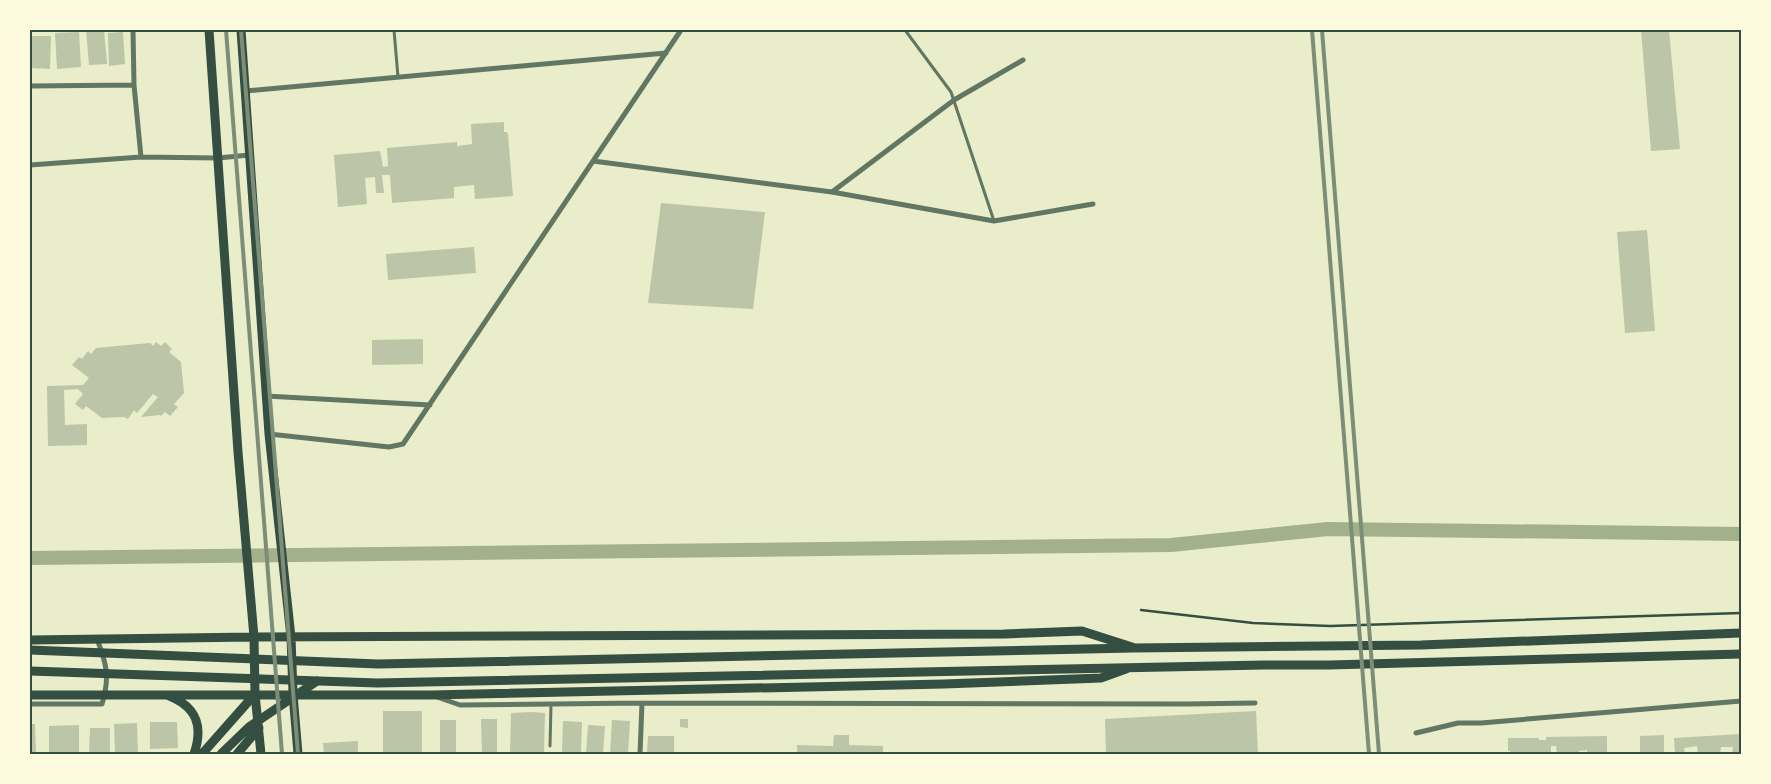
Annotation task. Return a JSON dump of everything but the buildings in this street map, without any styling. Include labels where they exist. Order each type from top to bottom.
[{"type":"main road","points":[[209,30],[238,452],[254,637],[255,694],[260,728],[261,754]]},
{"type":"main road","points":[[241,30],[268,434],[291,637],[298,754]]},
{"type":"main road","points":[[30,640],[254,637],[1004,634],[1082,631],[1133,648]]},
{"type":"main road","points":[[30,650],[378,664],[1133,648],[1421,645],[1741,632]]},
{"type":"main road","points":[[30,671],[377,683],[1329,665],[1741,654]]},
{"type":"main road","points":[[30,695],[432,695],[1101,678],[1126,669]]},
{"type":"main road","points":[[221,754],[249,727],[317,680]]},
{"type":"main road","points":[[163,694],[184,703],[196,718],[198,735],[194,754]]},
{"type":"main road","points":[[202,754],[255,694]]},
{"type":"main road","points":[[237,754],[260,728]]},
{"type":"street","points":[[133,30],[134,85],[141,157]]},
{"type":"street","points":[[268,434],[395,447],[403,444],[681,30]]},
{"type":"street","points":[[246,91],[666,53]]},
{"type":"street","points":[[832,192],[954,100],[1023,60]]},
{"type":"street","points":[[30,86],[134,85]]},
{"type":"street","points":[[30,165],[141,157],[218,158],[249,156]]},
{"type":"street","points":[[593,161],[832,192],[994,220],[1093,204]]},
{"type":"street","points":[[266,396],[430,405]]},
{"type":"street","points":[[30,704],[102,704],[107,680],[106,663],[98,639]]},
{"type":"street","points":[[432,695],[460,705],[642,703],[1255,703]]},
{"type":"street","points":[[1416,733],[1458,723],[1741,701]]},
{"type":"street","points":[[640,754],[642,703]]},
{"type":"lane","points":[[394,30],[398,78]]},
{"type":"lane","points":[[906,30],[951,92],[994,220]]},
{"type":"lane","points":[[550,746],[551,704]]},
{"type":"path","points":[[1141,610],[1253,623],[1330,626],[1741,613]]},
{"type":"waterway","points":[[30,558],[1171,545],[1328,529],[1741,534]]},
{"type":"railway","points":[[226,30],[282,754]]},
{"type":"railway","points":[[241,30],[298,754]]},
{"type":"railway","points":[[1312,30],[1369,754]]},
{"type":"railway","points":[[1322,30],[1379,754]]}]
